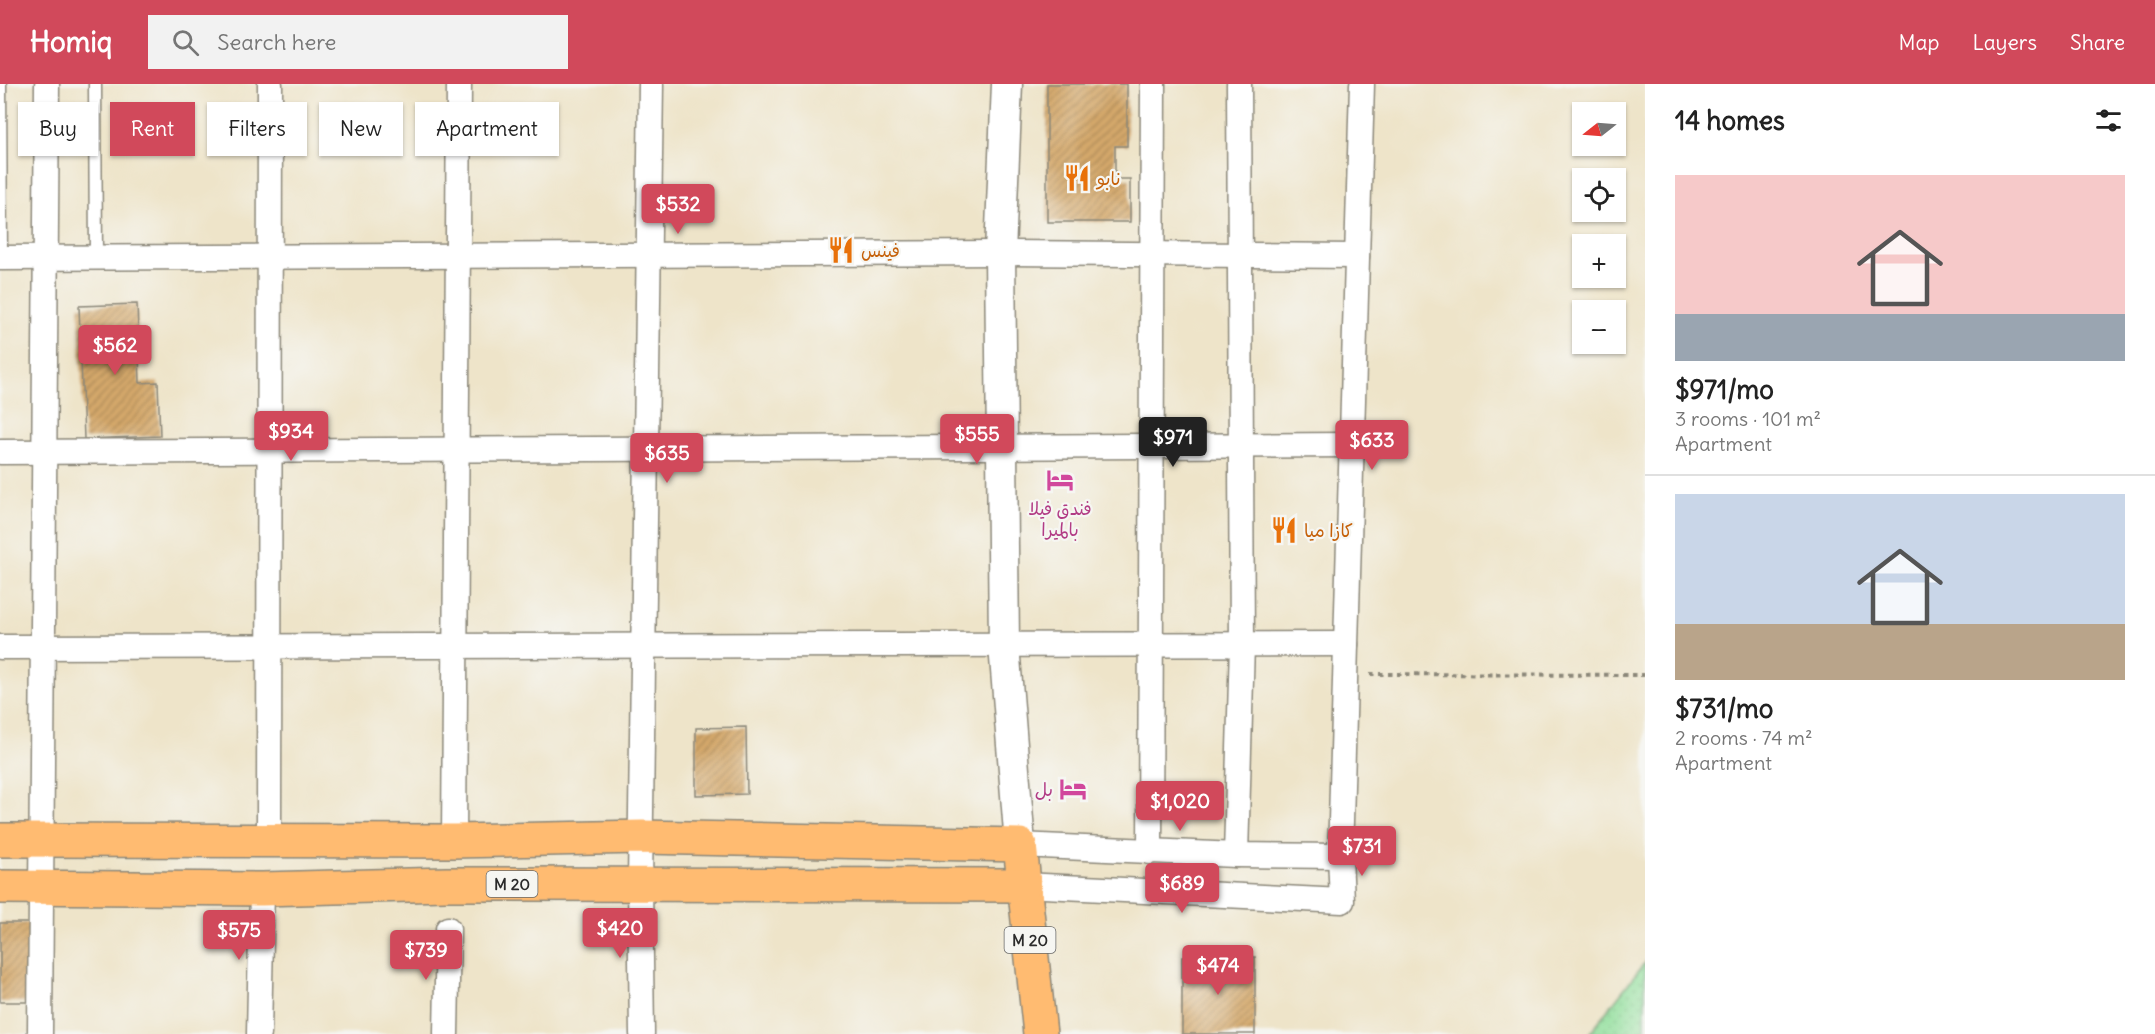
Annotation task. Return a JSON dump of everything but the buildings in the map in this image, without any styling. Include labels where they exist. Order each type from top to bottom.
[{"type":"main road","points":[[0,840],[454,841],[642,837],[1020,845]]},
{"type":"main road","name":"M 20","points":[[1020,845],[1040,1034]]},
{"type":"main road","name":"M 20","points":[[0,886],[262,889],[640,884],[1024,885]]},
{"type":"street","points":[[40,1034],[47,84]]},
{"type":"street","points":[[269,841],[270,84]]},
{"type":"street","points":[[454,841],[459,84]]},
{"type":"street","points":[[642,1034],[640,884],[651,84]]},
{"type":"street","points":[[1007,84],[1000,253],[1004,645],[1020,845],[1236,855],[1340,856]]},
{"type":"street","points":[[1150,852],[1154,84]]},
{"type":"street","points":[[1236,855],[1242,644],[1239,84]]},
{"type":"street","points":[[1024,885],[1342,901],[1340,856],[1362,84]]},
{"type":"street","points":[[0,258],[649,257],[1000,253],[1357,256]]},
{"type":"street","points":[[0,452],[1351,445]]},
{"type":"street","points":[[0,646],[1346,644]]},
{"type":"street","points":[[259,1034],[262,889]]},
{"type":"street","points":[[446,1034],[448,929]]},
{"type":"lane","points":[[0,84],[0,258]]},
{"type":"lane","points":[[95,84],[96,259]]},
{"type":"path","points":[[1345,674],[1645,675]]},
{"type":"green space","points":[[1645,962],[1645,1034],[1589,1034]]},
{"type":"place","name":"نابو","points":[[1077,178]]},
{"type":"place","name":"فينس","points":[[841,250]]},
{"type":"place","name":"فندق فيلا بالميرا","points":[[1060,480]]},
{"type":"place","name":"كازا ميا","points":[[1284,530]]},
{"type":"place","name":"بل","points":[[1073,789]]}]
